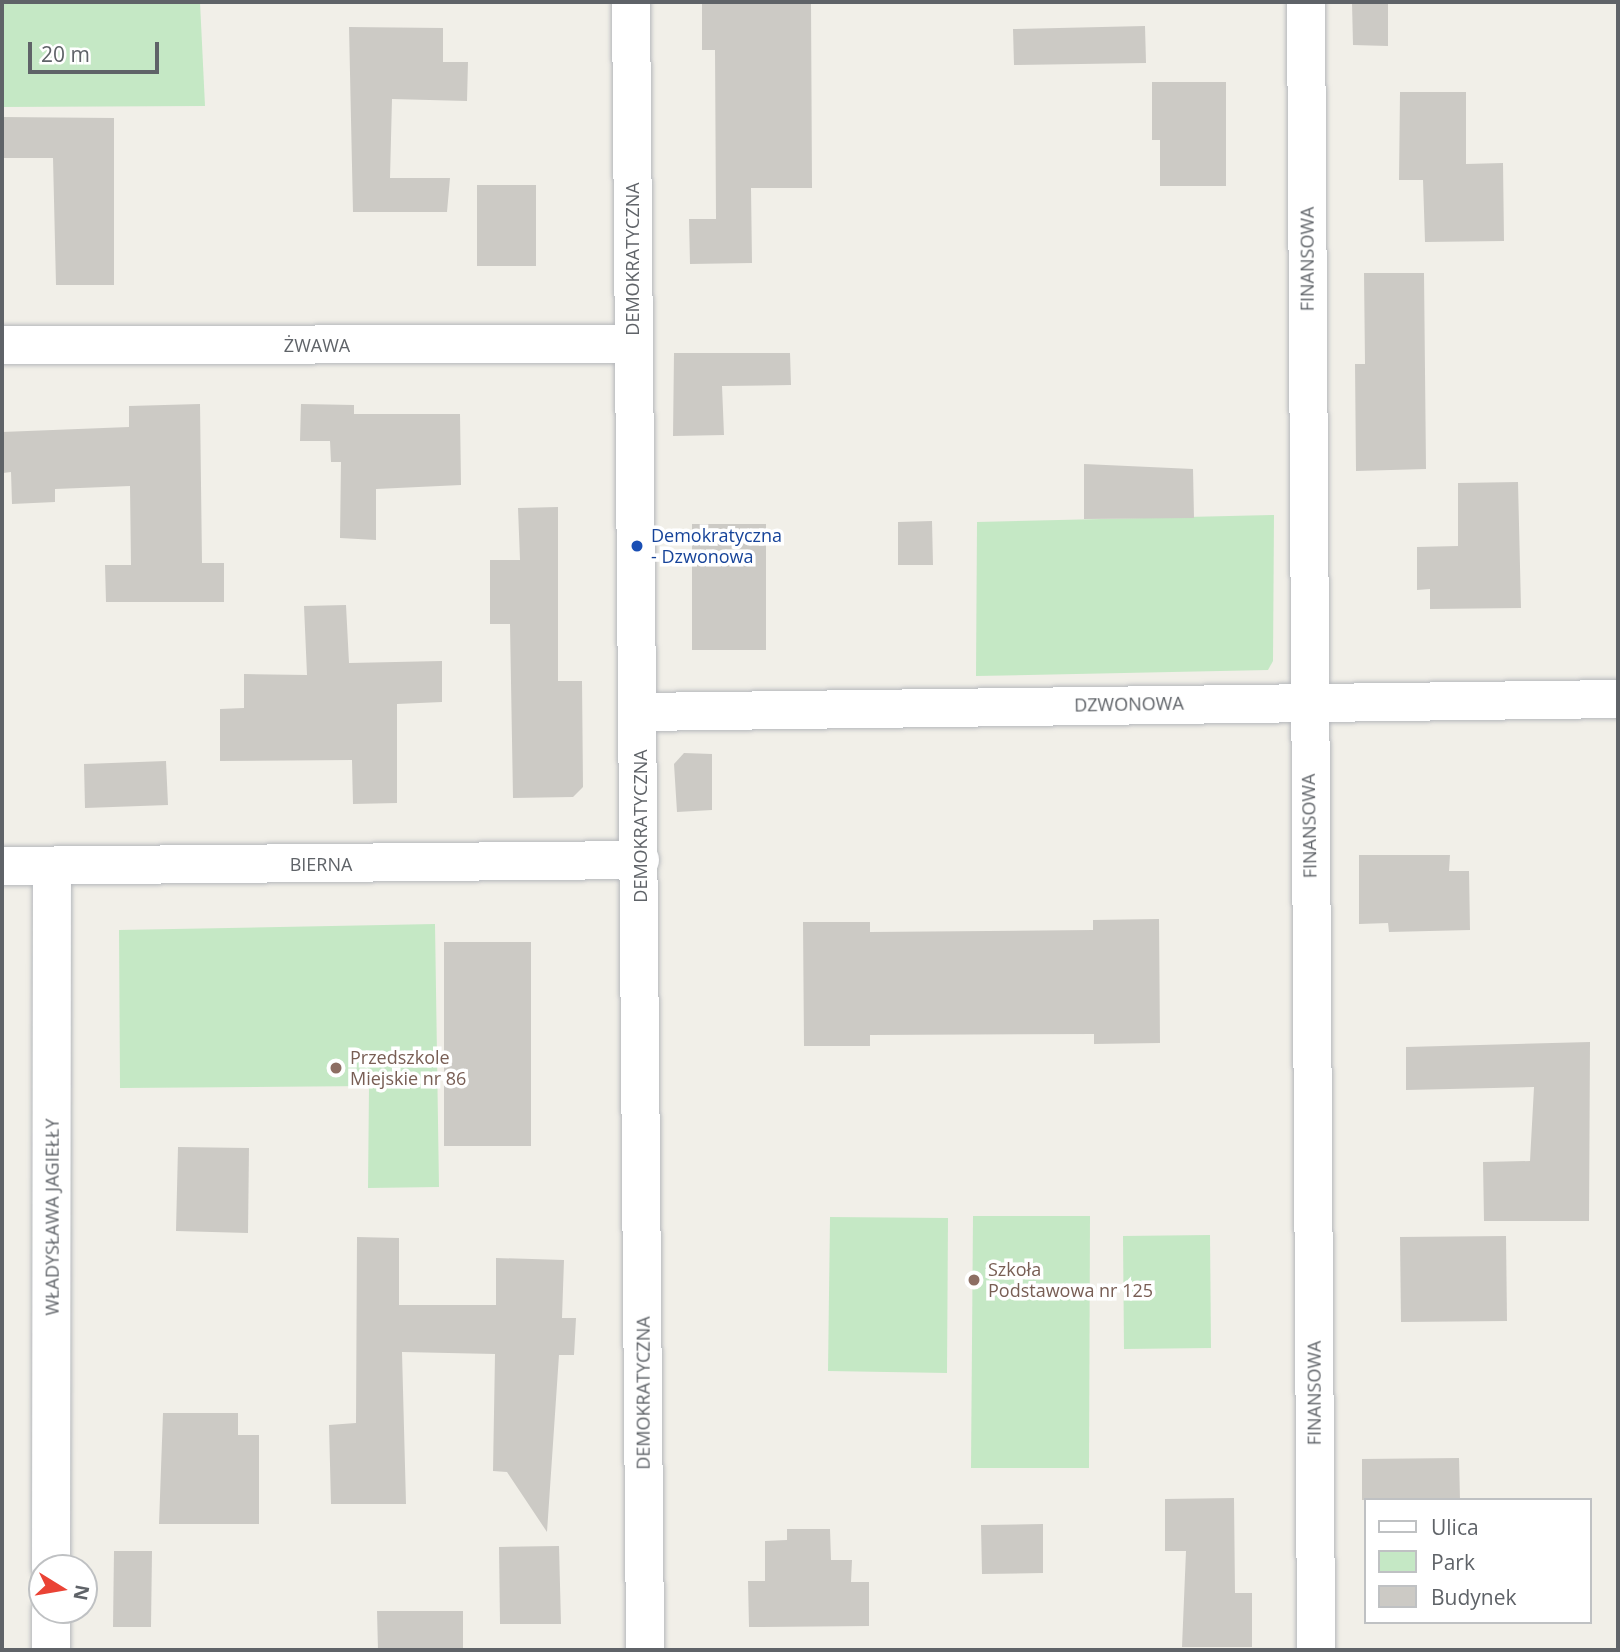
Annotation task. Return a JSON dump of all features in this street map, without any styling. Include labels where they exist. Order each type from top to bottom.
[{"type":"street","name":"DEMOKRATYCZNA","points":[[631,2],[645,1650]]},
{"type":"street","name":"FINANSOWA","points":[[1306,2],[1308,702],[1316,1650]]},
{"type":"street","name":"ŻWAWA","points":[[2,345],[632,344]]},
{"type":"street","name":"DZWONOWA","points":[[639,712],[1618,699]]},
{"type":"street","name":"BIERNA","points":[[2,866],[640,860]]},
{"type":"street","name":"WŁADYSŁAWA JAGIEŁŁY","points":[[51,1554],[52,866]]},
{"type":"street","points":[[51,1624],[51,1650]]},
{"type":"green space","points":[[2,2],[200,2],[205,106],[2,107]]},
{"type":"green space","points":[[1274,515],[1273,661],[1268,670],[976,676],[977,522]]},
{"type":"green space","points":[[435,924],[439,1187],[368,1188],[369,1086],[120,1088],[119,930]]},
{"type":"green space","points":[[973,1216],[1090,1216],[1089,1468],[971,1468]]},
{"type":"green space","points":[[830,1217],[948,1218],[947,1373],[828,1371]]},
{"type":"green space","points":[[1210,1235],[1211,1348],[1124,1349],[1123,1236]]},
{"type":"building","points":[[702,2],[811,2],[812,188],[751,188],[752,263],[690,264],[689,219],[716,219],[715,50],[702,50]]},
{"type":"building","points":[[1352,2],[1388,2],[1388,46],[1353,45]]},
{"type":"building","points":[[1145,26],[1146,63],[1014,65],[1013,29]]},
{"type":"building","points":[[349,27],[443,28],[443,62],[468,62],[467,101],[392,99],[390,178],[450,178],[447,212],[353,212]]},
{"type":"building","points":[[1152,82],[1226,82],[1226,186],[1160,186],[1160,140],[1152,140]]},
{"type":"building","points":[[1400,92],[1466,92],[1466,164],[1503,163],[1504,241],[1425,242],[1423,180],[1399,180]]},
{"type":"building","points":[[2,117],[114,118],[114,285],[56,285],[53,158],[2,158]]},
{"type":"building","points":[[477,185],[536,185],[536,266],[477,266]]},
{"type":"building","points":[[1364,273],[1424,273],[1426,469],[1356,471],[1355,364],[1365,364]]},
{"type":"building","points":[[674,353],[790,353],[791,385],[722,386],[724,435],[673,436]]},
{"type":"building","points":[[200,404],[202,563],[224,563],[224,602],[106,602],[105,565],[131,565],[130,486],[55,489],[55,502],[12,504],[11,472],[3,473],[2,432],[129,427],[129,406]]},
{"type":"building","points":[[301,404],[354,405],[354,414],[460,414],[461,485],[376,489],[376,540],[340,538],[341,462],[331,462],[330,441],[300,441]]},
{"type":"building","points":[[1084,464],[1193,469],[1194,518],[1084,519]]},
{"type":"building","points":[[1518,482],[1521,608],[1430,609],[1430,589],[1417,590],[1417,547],[1458,546],[1458,483]]},
{"type":"building","points":[[558,507],[558,681],[582,681],[583,787],[573,797],[513,798],[510,624],[490,624],[490,560],[520,560],[518,508]]},
{"type":"building","points":[[932,521],[933,565],[898,565],[898,522]]},
{"type":"building","points":[[692,524],[766,524],[766,650],[692,650]]},
{"type":"building","points":[[346,605],[349,663],[442,661],[442,702],[397,704],[397,803],[353,804],[352,760],[220,761],[220,709],[244,708],[244,674],[307,675],[304,606]]},
{"type":"building","points":[[684,753],[712,754],[712,810],[677,812],[674,764]]},
{"type":"building","points":[[166,761],[168,805],[85,808],[84,764]]},
{"type":"building","points":[[1359,855],[1450,855],[1449,871],[1469,871],[1470,930],[1389,932],[1388,923],[1359,924]]},
{"type":"building","points":[[1159,919],[1160,1043],[1094,1044],[1094,1034],[870,1035],[870,1046],[804,1046],[803,922],[870,922],[870,932],[1093,930],[1093,920]]},
{"type":"building","points":[[444,942],[531,942],[531,1146],[444,1146]]},
{"type":"building","points":[[1590,1042],[1589,1221],[1484,1221],[1483,1162],[1530,1161],[1534,1087],[1406,1090],[1406,1047]]},
{"type":"building","points":[[178,1147],[249,1148],[248,1233],[176,1231]]},
{"type":"building","points":[[1506,1236],[1507,1321],[1401,1322],[1400,1237]]},
{"type":"building","points":[[357,1237],[399,1238],[399,1305],[496,1305],[496,1258],[564,1260],[562,1318],[576,1318],[574,1355],[559,1355],[547,1532],[507,1472],[493,1471],[495,1354],[402,1352],[406,1504],[331,1504],[329,1425],[356,1423]]},
{"type":"building","points":[[163,1413],[238,1413],[238,1435],[259,1435],[259,1524],[159,1524]]},
{"type":"building","points":[[1459,1458],[1460,1498],[1362,1500],[1362,1459]]},
{"type":"building","points":[[1234,1498],[1235,1593],[1252,1593],[1252,1647],[1182,1647],[1186,1551],[1165,1551],[1165,1499]]},
{"type":"building","points":[[1043,1524],[1043,1573],[982,1574],[981,1525]]},
{"type":"building","points":[[787,1529],[830,1529],[831,1560],[852,1560],[851,1582],[869,1582],[869,1626],[749,1627],[748,1581],[765,1581],[765,1541],[787,1540]]},
{"type":"building","points":[[559,1546],[561,1624],[500,1624],[499,1547]]},
{"type":"building","points":[[114,1551],[152,1551],[151,1627],[113,1627]]},
{"type":"building","points":[[377,1611],[463,1611],[463,1650],[378,1650]]},
{"type":"place","name":"Demokratyczna - Dzwonowa","points":[[637,546]]},
{"type":"place","name":"Przedszkole Miejskie nr 86","points":[[336,1068]]},
{"type":"place","name":"Szkoła Podstawowa nr 125","points":[[974,1280]]}]
